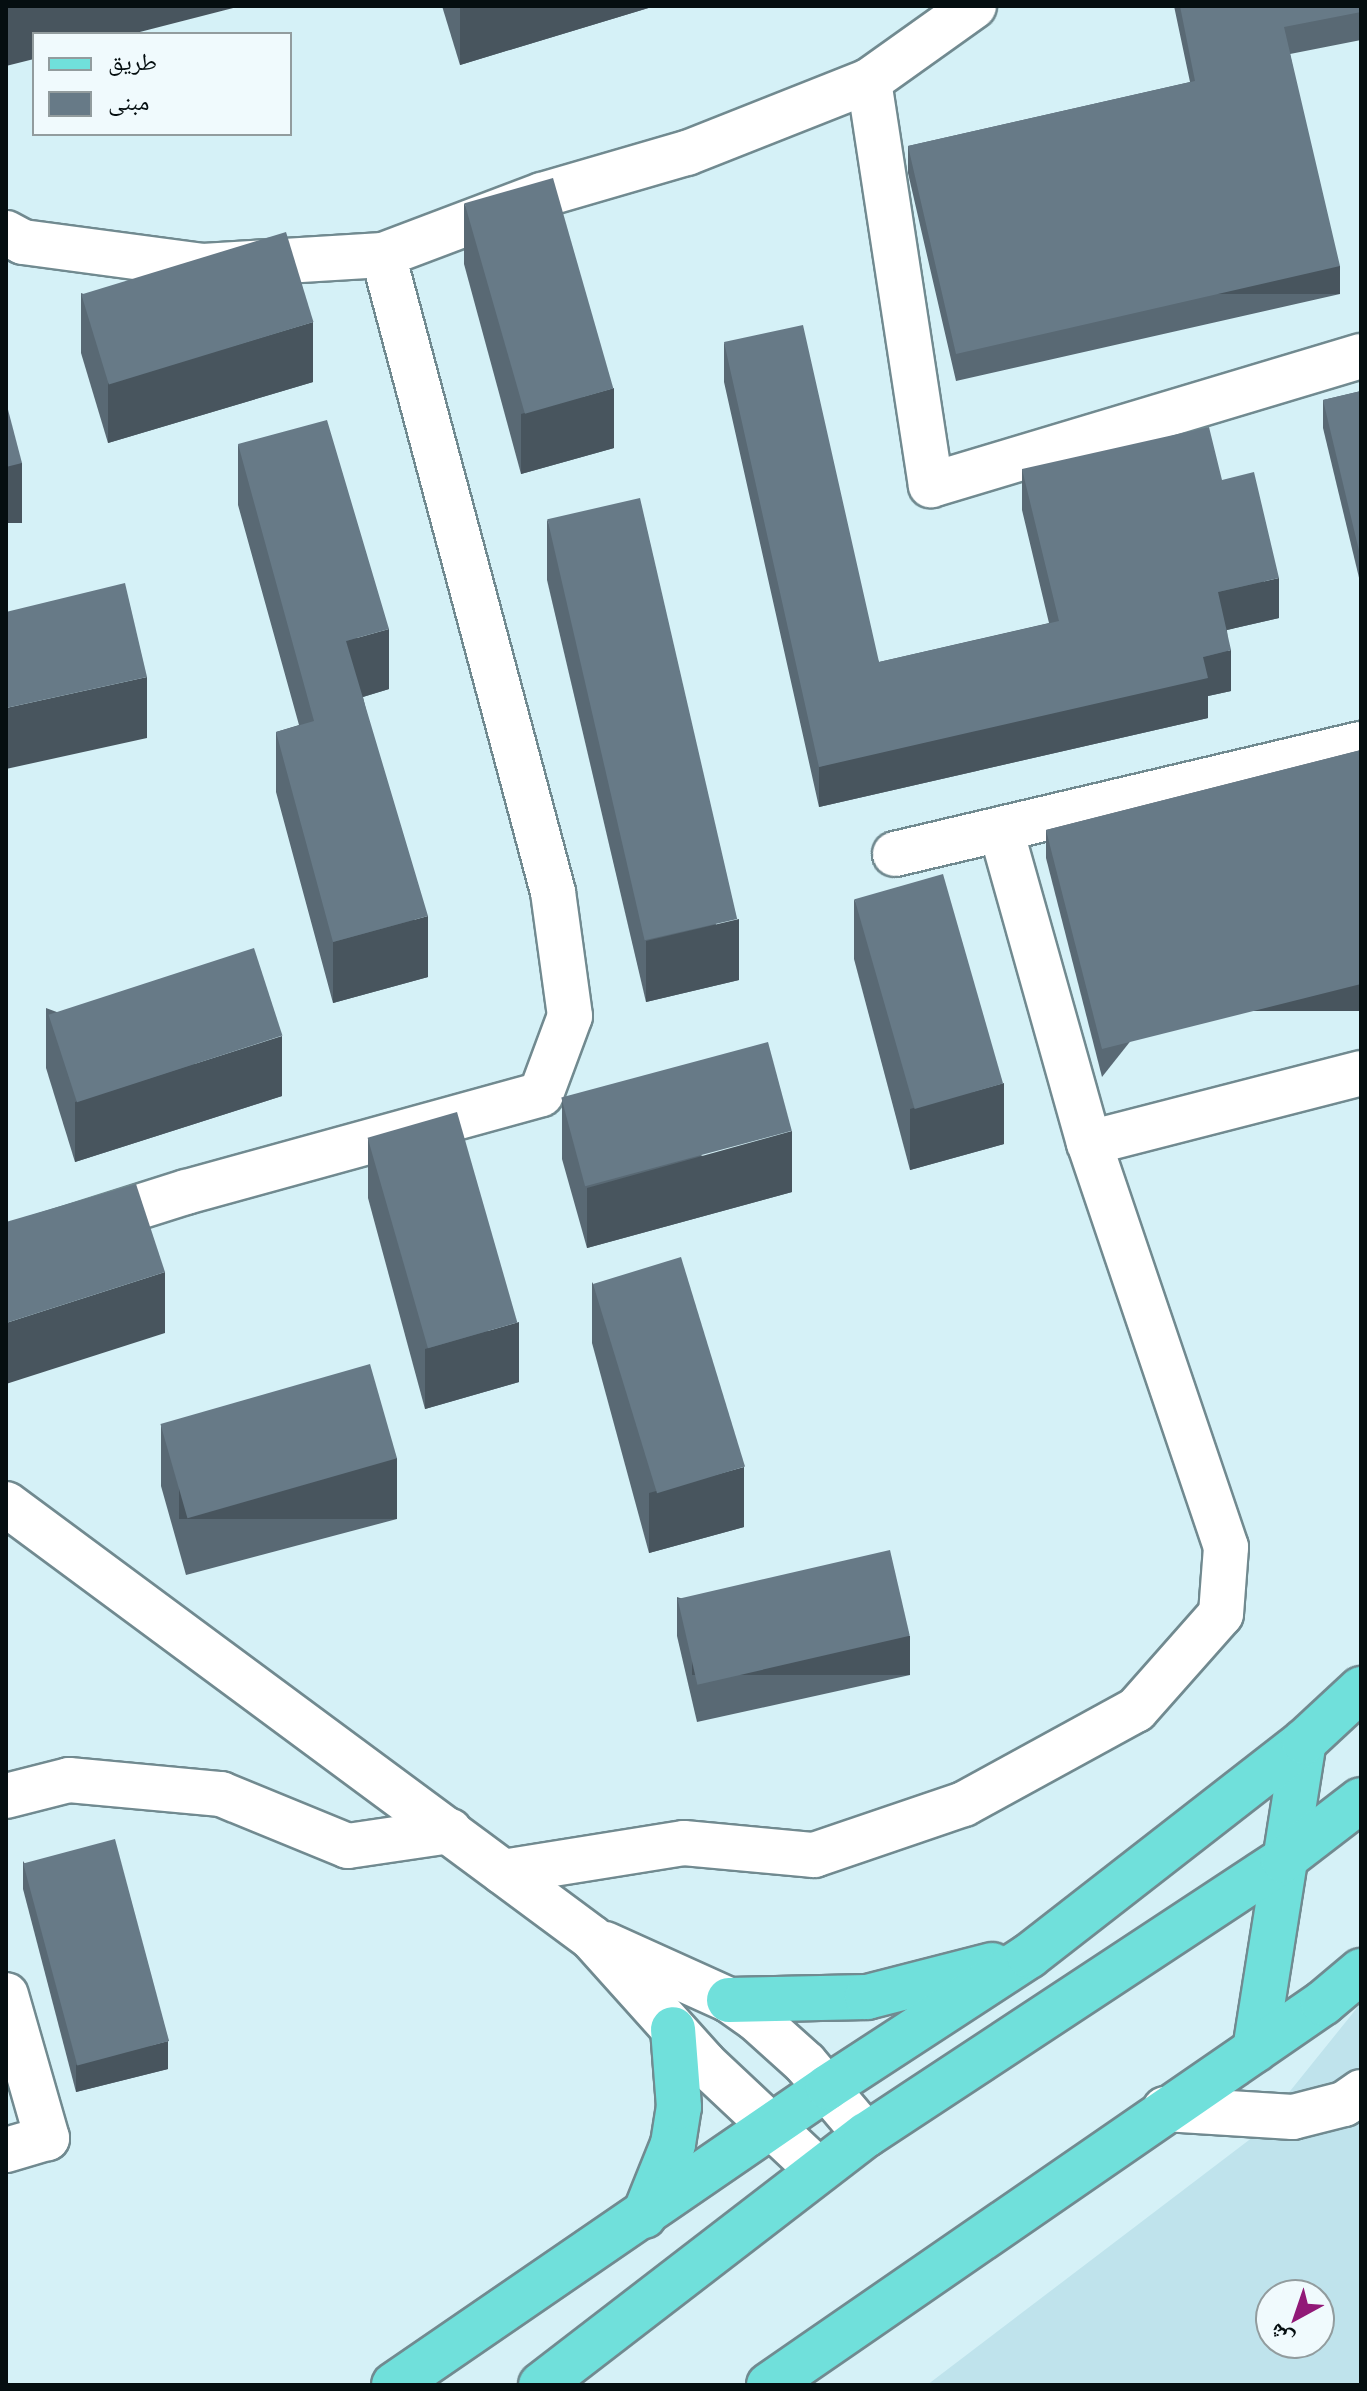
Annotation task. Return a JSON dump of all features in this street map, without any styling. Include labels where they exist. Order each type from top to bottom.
[{"type":"main road","points":[[394,2385],[828,2087],[1029,1956],[1304,1742],[1361,1689]]},
{"type":"main road","points":[[1255,2050],[1304,1742]]},
{"type":"main road","points":[[541,2385],[866,2135],[1283,1860],[1361,1800]]},
{"type":"main road","points":[[729,2000],[867,1997],[1029,1956]]},
{"type":"main road","points":[[769,2385],[1165,2109],[1255,2050],[1361,1971]]},
{"type":"main road","points":[[644,2216],[661,2181],[677,2119],[673,2029]]},
{"type":"street","points":[[6,233],[23,242],[203,266],[383,255],[542,195],[687,153],[869,81],[974,6]]},
{"type":"street","points":[[869,81],[931,485],[1361,356]]},
{"type":"street","points":[[6,1249],[186,1192],[541,1094],[570,1016],[553,892],[383,255]]},
{"type":"street","points":[[895,854],[1361,744]]},
{"type":"street","points":[[503,1872],[684,1843],[814,1855],[964,1804],[1136,1710],[1221,1614],[1226,1547],[1089,1143],[1001,829]]},
{"type":"street","points":[[1089,1143],[1361,1073]]},
{"type":"street","points":[[6,1504],[592,1938],[673,2029],[771,2128],[818,2170]]},
{"type":"street","points":[[6,1796],[69,1780],[221,1794],[348,1846],[450,1831]]},
{"type":"street","points":[[592,1938],[729,2000],[781,2041],[828,2087],[866,2135]]},
{"type":"street","points":[[6,1995],[47,2138],[6,2150]]},
{"type":"street","points":[[1165,2109],[1293,2117],[1344,2104],[1361,2092]]},
{"type":"shaded area","points":[[1361,2003],[1361,2385],[927,2385],[1253,2137]]},
{"type":"building","points":[[1180,6],[1361,6],[1361,12],[1284,27],[1340,266],[956,354],[908,146],[1195,81]]},
{"type":"building","points":[[553,178],[613,389],[525,414],[465,203]]},
{"type":"building","points":[[286,232],[313,322],[109,384],[81,295]]},
{"type":"building","points":[[803,325],[879,662],[1059,621],[1022,469],[1209,427],[1222,480],[1254,472],[1279,578],[1218,592],[1231,650],[1203,657],[1208,678],[819,767],[724,342]]},
{"type":"building","points":[[1361,391],[1361,559],[1323,400]]},
{"type":"building","points":[[6,402],[22,463],[6,467]]},
{"type":"building","points":[[327,420],[389,629],[346,641],[428,916],[333,942],[276,732],[314,721],[238,444]]},
{"type":"building","points":[[640,498],[737,919],[645,940],[547,519]]},
{"type":"building","points":[[125,583],[147,677],[6,708],[6,612]]},
{"type":"building","points":[[1361,750],[1361,984],[1102,1049],[1046,830]]},
{"type":"building","points":[[943,874],[1003,1084],[915,1109],[855,899]]},
{"type":"building","points":[[254,948],[282,1035],[77,1102],[49,1015]]},
{"type":"building","points":[[768,1042],[792,1131],[585,1186],[561,1097]]},
{"type":"building","points":[[457,1112],[517,1323],[428,1348],[368,1138]]},
{"type":"building","points":[[136,1184],[165,1272],[6,1323],[6,1222]]},
{"type":"building","points":[[681,1257],[745,1466],[657,1493],[593,1284]]},
{"type":"building","points":[[370,1364],[397,1458],[187,1518],[160,1424]]},
{"type":"building","points":[[890,1550],[910,1636],[697,1685],[678,1599]]},
{"type":"building","points":[[115,1839],[169,2041],[77,2065],[23,1864]]}]
